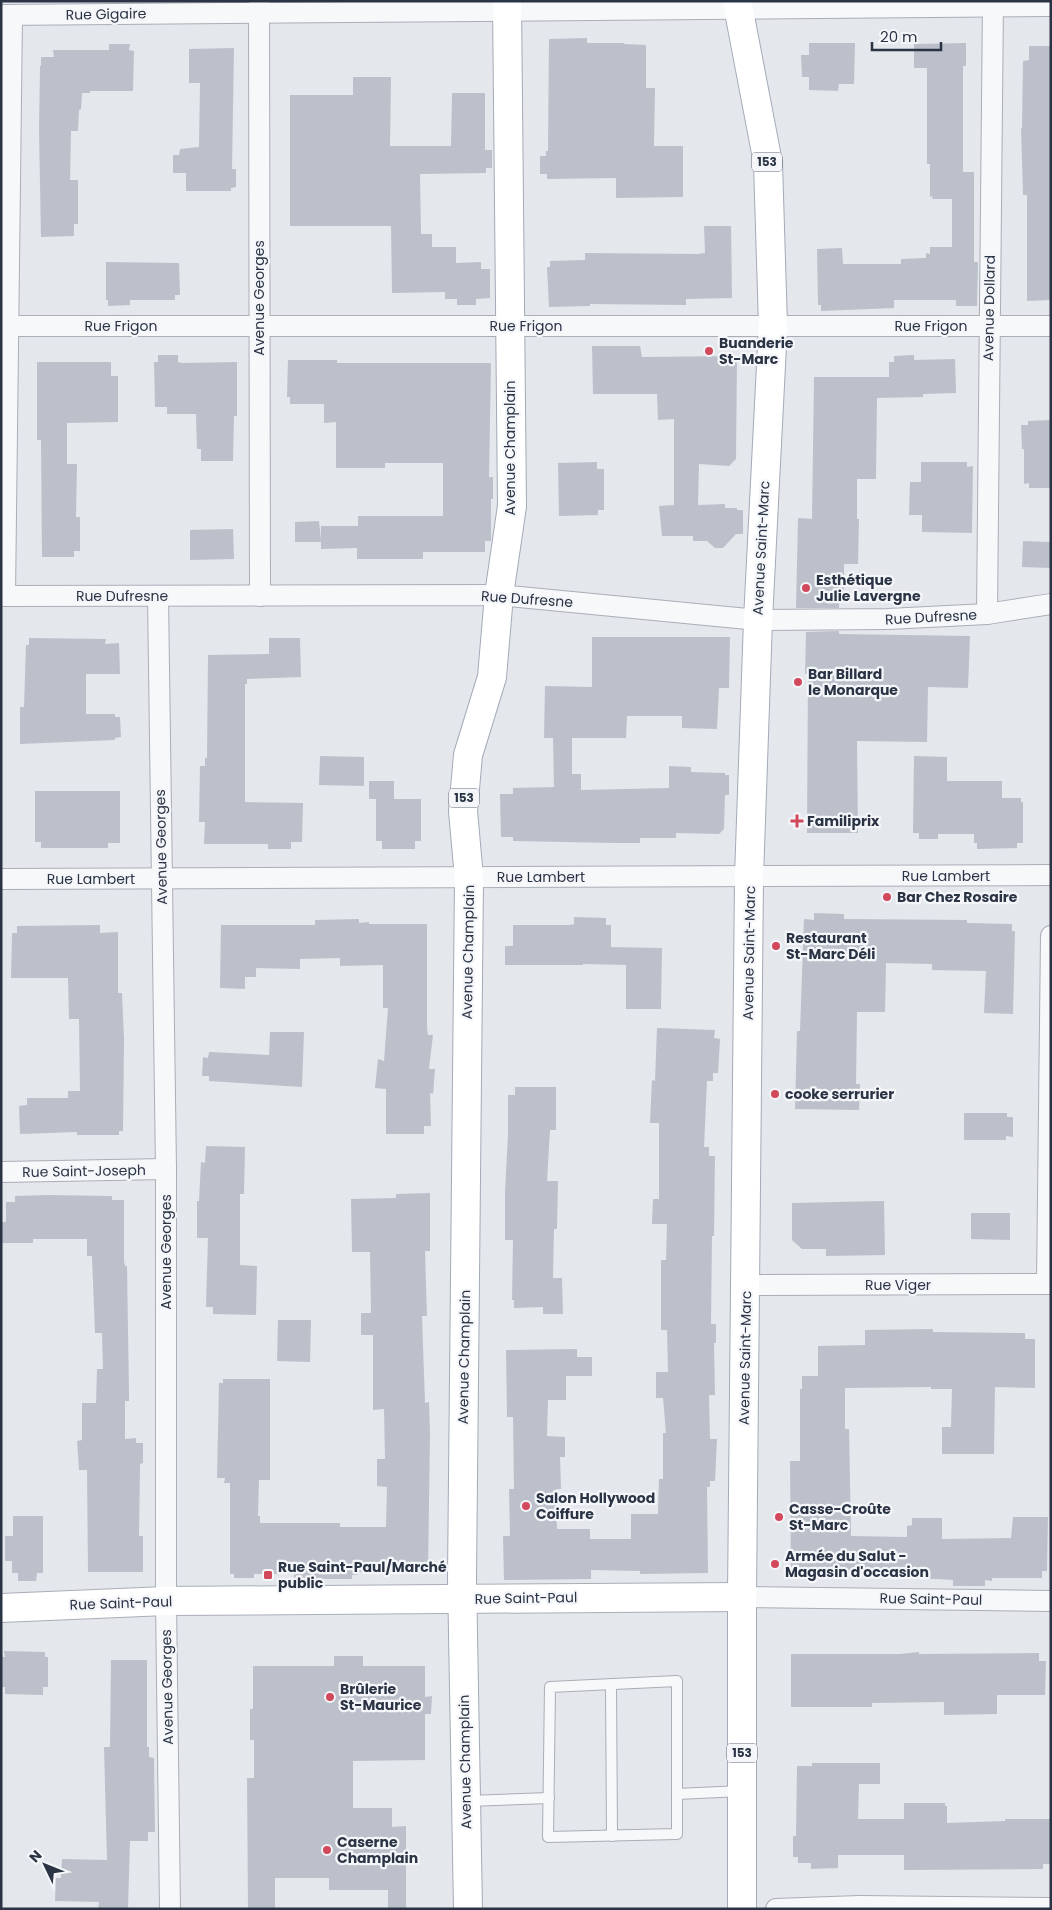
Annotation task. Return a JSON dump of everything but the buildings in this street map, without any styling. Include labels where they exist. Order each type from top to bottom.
[{"type":"main road","name":"Avenue Saint-Marc","points":[[738,5],[768,163],[774,326],[758,620],[749,876],[742,1596],[742,1909]]},
{"type":"main road","name":"Avenue Champlain","points":[[468,1909],[462,1599],[469,878],[463,811],[468,755],[492,677],[499,595],[512,506],[507,6]]},
{"type":"main road","name":"Rue Saint-Paul","points":[[1,1608],[166,1601],[742,1596]]},
{"type":"street","name":"Rue Gigaire","points":[[7,15],[259,7],[993,4],[1051,6]]},
{"type":"street","name":"Avenue Dollard","points":[[987,614],[988,326],[993,4]]},
{"type":"street","name":"Avenue Georges","points":[[259,7],[260,596]]},
{"type":"street","points":[[3,596],[7,15]]},
{"type":"street","name":"Rue Frigon","points":[[5,326],[1051,326]]},
{"type":"street","name":"Rue Dufresne","points":[[3,596],[499,595],[758,620],[888,619],[987,614],[1051,604]]},
{"type":"street","name":"Avenue Georges","points":[[158,596],[166,1169],[166,1601],[170,1909]]},
{"type":"street","name":"Rue Lambert","points":[[1,879],[1051,875]]},
{"type":"street","points":[[1049,1284],[1051,936]]},
{"type":"street","name":"Rue Saint-Joseph","points":[[1,1172],[166,1169]]},
{"type":"street","name":"Rue Viger","points":[[745,1285],[1049,1284]]},
{"type":"street","name":"Rue Saint-Paul","points":[[742,1596],[1051,1600]]},
{"type":"street","points":[[776,1909],[859,1906],[1051,1908]]},
{"type":"lane","points":[[677,1682],[677,1794],[677,1834],[548,1837],[550,1687],[677,1682]]},
{"type":"lane","points":[[611,1684],[612,1836]]},
{"type":"lane","points":[[677,1794],[742,1791]]},
{"type":"lane","points":[[466,1801],[549,1798]]},
{"type":"place","name":"Buanderie St-Marc","points":[[709,351]]},
{"type":"place","name":"Esthétique Julie Lavergne","points":[[806,588]]},
{"type":"place","name":"Bar Billard le Monarque","points":[[798,682]]},
{"type":"place","name":"Familiprix","points":[[797,821]]},
{"type":"place","name":"Bar Chez Rosaire","points":[[887,897]]},
{"type":"place","name":"Restaurant St-Marc Déli","points":[[776,946]]},
{"type":"place","name":"cooke serrurier","points":[[775,1094]]},
{"type":"place","name":"Salon Hollywood Coiffure","points":[[526,1506]]},
{"type":"place","name":"Casse-Croûte St-Marc","points":[[779,1517]]},
{"type":"place","name":"Armée du Salut - Magasin d'occasion","points":[[775,1564]]},
{"type":"place","name":"Rue Saint-Paul/Marché public","points":[[268,1575]]},
{"type":"place","name":"Brûlerie St-Maurice","points":[[330,1697]]},
{"type":"place","name":"Caserne Champlain","points":[[327,1850]]}]
